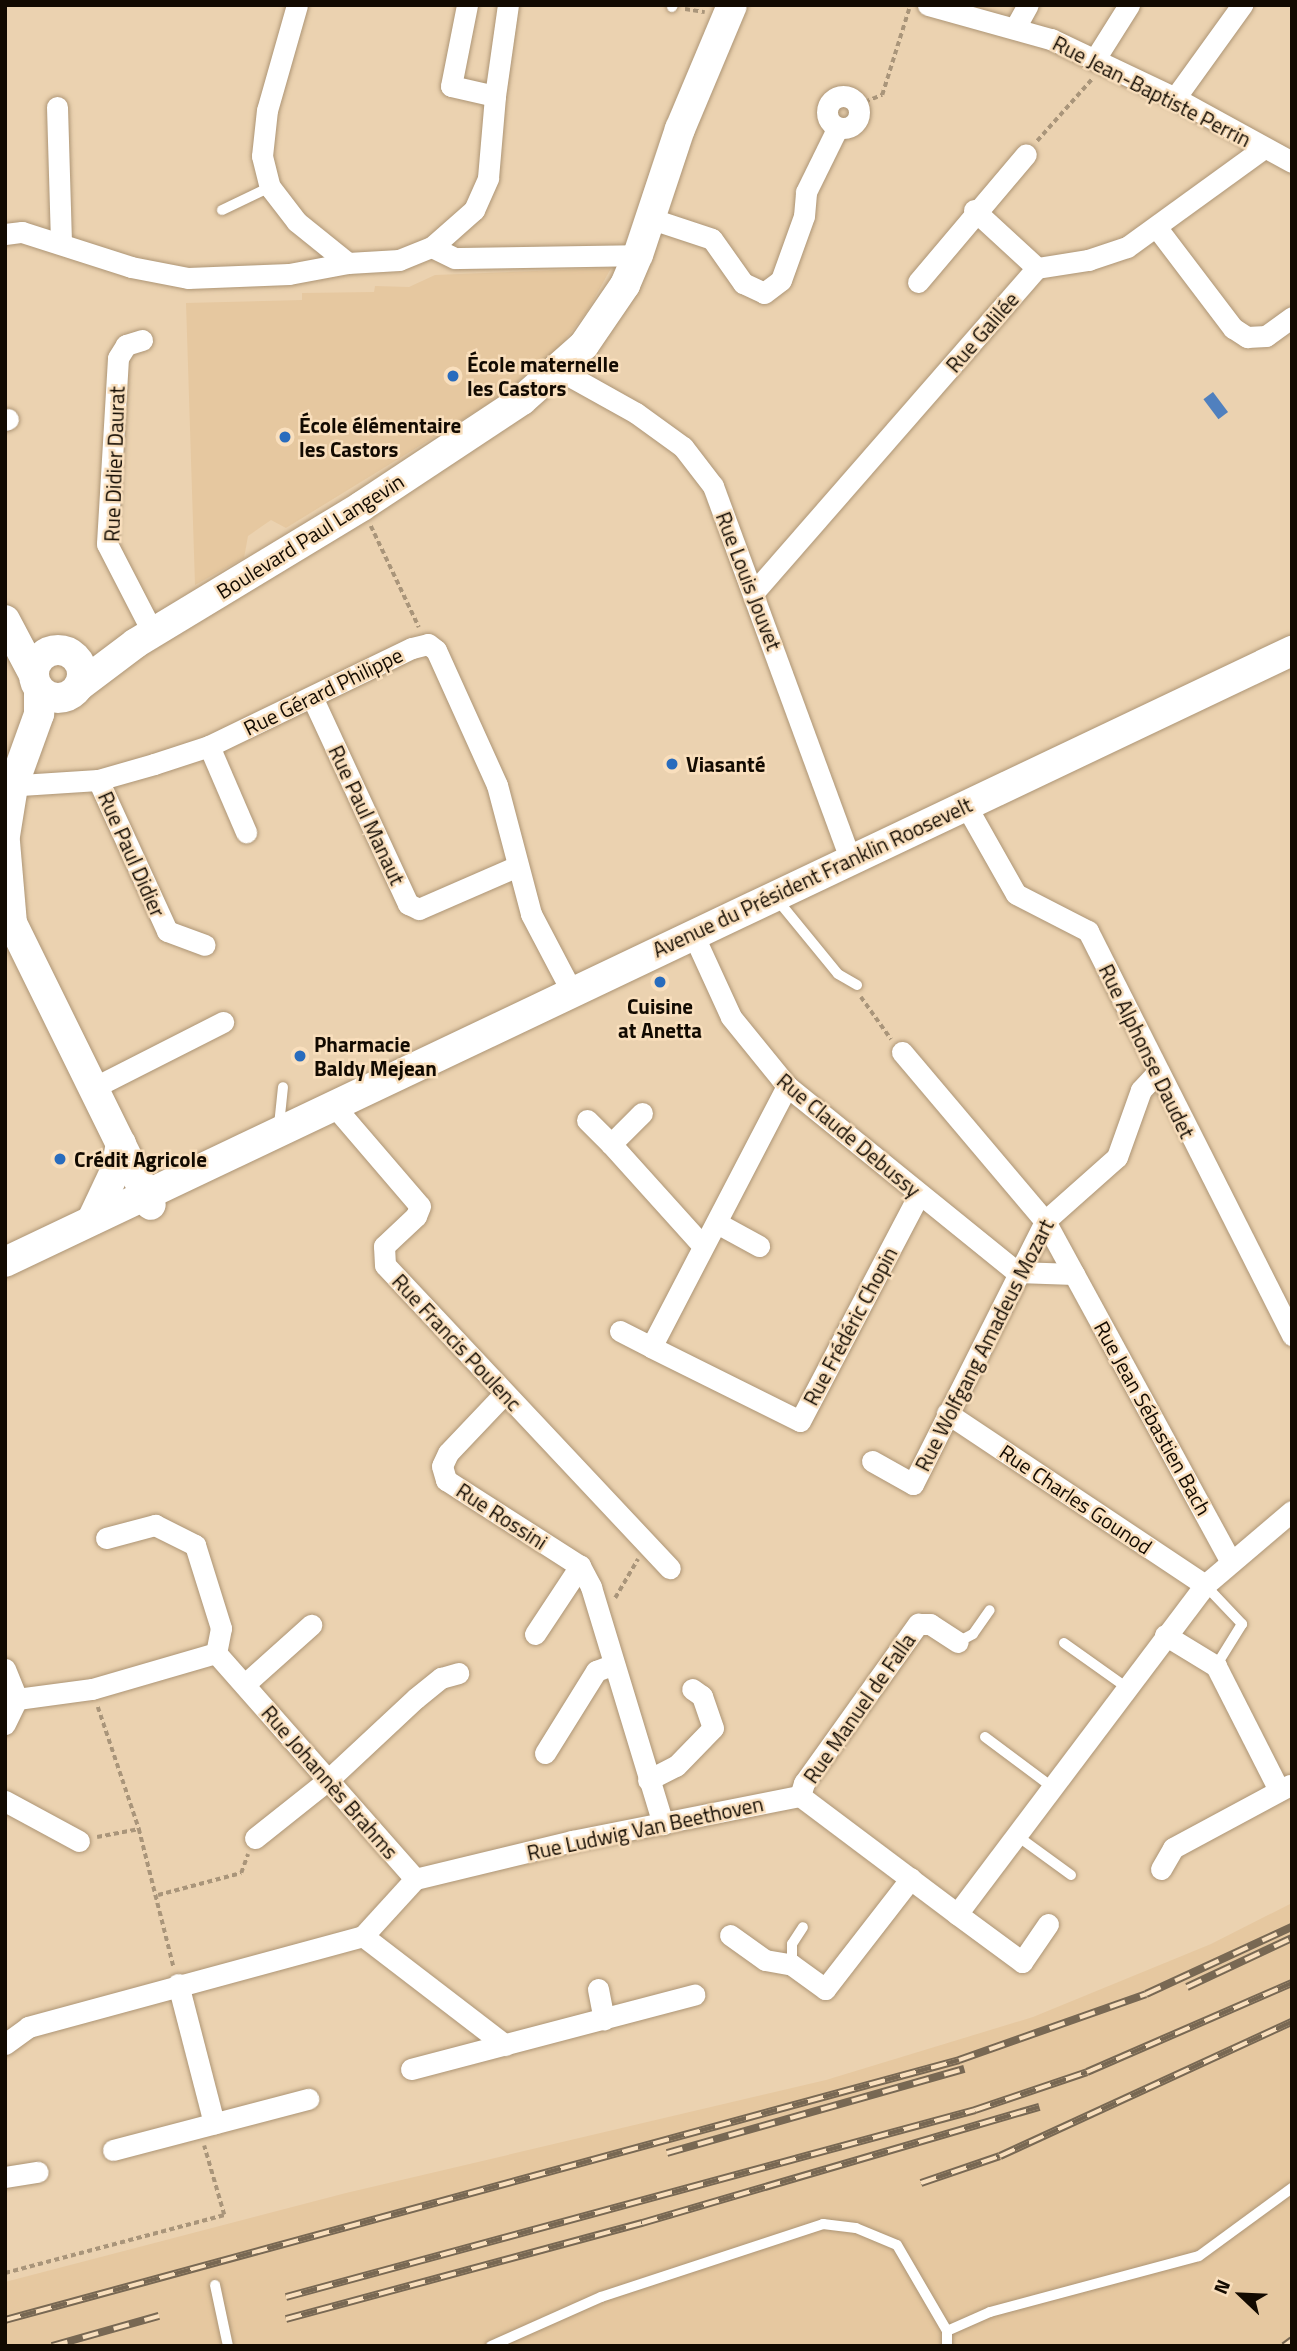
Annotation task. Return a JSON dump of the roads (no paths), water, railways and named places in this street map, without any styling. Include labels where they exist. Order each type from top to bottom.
[{"type":"main road","name":"Boulevard Paul Langevin","points":[[56,676],[145,638],[362,506],[522,400],[559,370],[584,345],[625,285],[728,13]]},
{"type":"main road","points":[[5,836],[9,786],[33,737],[56,676],[8,624]]},
{"type":"main road","name":"Avenue du Président Franklin Roosevelt","points":[[5,1262],[92,1220],[148,1200],[774,895],[1292,651]]},
{"type":"main road","points":[[5,842],[12,923],[148,1200]]},
{"type":"main road","name":"Avenue du Président Franklin Roosevelt","points":[[5,1282],[148,1200],[275,1133],[335,1107]]},
{"type":"main road","points":[[92,1220],[116,1169],[121,1143]]},
{"type":"street","points":[[297,5],[267,110],[262,156],[270,187],[297,222],[348,263]]},
{"type":"street","points":[[467,5],[451,86],[495,96]]},
{"type":"street","points":[[5,234],[22,232],[61,242],[131,267],[188,278],[289,274],[348,263],[399,260],[432,247],[451,234],[479,200],[488,178],[495,96],[508,5]]},
{"type":"street","name":"Rue Jean-Baptiste Perrin","points":[[928,5],[954,8],[1100,61],[1175,98],[1292,162]]},
{"type":"street","points":[[1015,28],[1028,5]]},
{"type":"street","points":[[1100,61],[1129,5]]},
{"type":"street","points":[[1175,98],[1242,5]]},
{"type":"street","points":[[649,218],[712,239],[743,283],[764,293],[781,280],[804,216],[806,191],[838,127],[828,119],[831,101],[848,97],[857,105]]},
{"type":"street","points":[[57,107],[61,242]]},
{"type":"street","points":[[974,210],[1037,268],[1101,256],[1127,247],[1157,228],[1264,148]]},
{"type":"street","points":[[918,282],[974,210],[1026,153]]},
{"type":"street","points":[[1157,228],[1233,328],[1247,337],[1266,336],[1292,317]]},
{"type":"street","points":[[432,247],[455,258],[638,255]]},
{"type":"street","name":"Rue Galilée","points":[[754,592],[1037,268]]},
{"type":"street","name":"Rue Didier Daurat","points":[[142,340],[126,345],[118,358],[107,544],[145,638]]},
{"type":"street","name":"Rue Louis Jouvet","points":[[559,370],[636,413],[683,447],[713,486],[851,860]]},
{"type":"street","name":"Rue Gérard Philippe","points":[[9,786],[98,779],[209,746],[412,648],[428,645],[436,650],[497,785],[514,867],[531,914],[572,992]]},
{"type":"street","name":"Rue Paul Manaut","points":[[312,697],[408,904],[419,909],[514,867]]},
{"type":"street","points":[[209,746],[246,832]]},
{"type":"street","name":"Rue Paul Didier","points":[[98,779],[167,931],[205,945]]},
{"type":"street","name":"Rue Alphonse Daudet","points":[[965,804],[1016,894],[1088,931],[1157,1073],[1292,1335]]},
{"type":"street","name":"Rue Claude Debussy","points":[[693,934],[731,1017],[787,1086],[1017,1272]]},
{"type":"street","points":[[93,1088],[223,1022]]},
{"type":"street","name":"Rue Jean Sébastien Bach","points":[[902,1052],[1045,1221],[1231,1562]]},
{"type":"street","name":"Rue Wolfgang Amadeus Mozart","points":[[872,1461],[914,1484],[1017,1272],[1045,1221],[1117,1157],[1142,1090],[1157,1073]]},
{"type":"street","points":[[651,1347],[787,1086]]},
{"type":"street","name":"Rue Francis Poulenc","points":[[335,1107],[420,1206],[416,1216],[384,1246],[385,1265],[670,1568]]},
{"type":"street","points":[[611,1144],[642,1113]]},
{"type":"street","points":[[587,1119],[702,1245]]},
{"type":"street","name":"Rue Frédéric Chopin","points":[[620,1331],[800,1421],[919,1194]]},
{"type":"street","points":[[717,1223],[759,1246]]},
{"type":"street","points":[[1017,1272],[1074,1274]]},
{"type":"street","name":"Rue Rossini","points":[[505,1394],[447,1453],[442,1466],[446,1480],[580,1566]]},
{"type":"street","name":"Rue Charles Gounod","points":[[947,1413],[1205,1585]]},
{"type":"street","points":[[957,1914],[1205,1585],[1292,1511]]},
{"type":"street","points":[[17,1699],[92,1689],[216,1653],[221,1628],[195,1545],[155,1525],[106,1538]]},
{"type":"street","points":[[580,1566],[600,1619],[663,1824]]},
{"type":"street","points":[[536,1634],[580,1566]]},
{"type":"street","name":"Rue Manuel de Falla","points":[[800,1796],[804,1783],[918,1624],[930,1624],[958,1642]]},
{"type":"street","points":[[245,1684],[311,1625]]},
{"type":"street","points":[[1161,1641],[1216,1666],[1285,1787],[1173,1848],[1161,1869]]},
{"type":"street","name":"Rue Johannès Brahms","points":[[216,1653],[415,1879]]},
{"type":"street","points":[[545,1753],[596,1671],[614,1664]]},
{"type":"street","points":[[5,1670],[17,1699],[5,1724]]},
{"type":"street","points":[[255,1838],[328,1780],[416,1698],[441,1678],[458,1673]]},
{"type":"street","points":[[648,1780],[676,1766],[713,1728],[702,1696],[692,1689]]},
{"type":"street","points":[[800,1796],[1022,1962],[1048,1924]]},
{"type":"street","name":"Rue Ludwig Van Beethoven","points":[[415,1879],[800,1796]]},
{"type":"street","points":[[5,1801],[79,1841]]},
{"type":"street","points":[[730,1935],[765,1960],[792,1965],[825,1989],[911,1878]]},
{"type":"street","points":[[5,2044],[28,2027],[178,1984],[363,1936],[415,1879]]},
{"type":"street","points":[[363,1936],[505,2045]]},
{"type":"street","points":[[178,1984],[207,2125]]},
{"type":"street","points":[[598,1989],[604,2019]]},
{"type":"street","points":[[411,2069],[694,1995]]},
{"type":"street","points":[[113,2150],[308,2099]]},
{"type":"street","points":[[5,2177],[38,2172]]},
{"type":"lane","points":[[222,210],[270,187]]},
{"type":"lane","points":[[774,895],[838,974],[857,985]]},
{"type":"lane","points":[[275,1133],[281,1119],[284,1087]]},
{"type":"lane","points":[[1205,1585],[1242,1624],[1216,1666]]},
{"type":"lane","points":[[958,1642],[973,1634],[990,1610]]},
{"type":"lane","points":[[1064,1643],[1126,1687]]},
{"type":"lane","points":[[985,1737],[1052,1787]]},
{"type":"lane","points":[[1016,1835],[1071,1875]]},
{"type":"lane","points":[[792,1965],[792,1944],[803,1927]]},
{"type":"lane","points":[[947,2331],[990,2312],[1199,2256],[1292,2188]]},
{"type":"lane","points":[[491,2346],[601,2297],[823,2224],[856,2228],[897,2245],[947,2331],[947,2346]]},
{"type":"lane","points":[[215,2285],[228,2346]]},
{"type":"water","points":[[1213,392],[1228,412],[1218,419],[1203,399]]},
{"type":"railway","points":[[5,2320],[959,2060],[1146,1994],[1292,1927]]},
{"type":"railway","points":[[1187,1987],[1292,1938]]},
{"type":"railway","points":[[286,2297],[975,2110],[1087,2072],[1292,1983]]},
{"type":"railway","points":[[921,2183],[1000,2156],[1292,2022]]},
{"type":"railway","points":[[667,2153],[964,2069]]},
{"type":"railway","points":[[286,2319],[642,2223],[1039,2107]]},
{"type":"railway","points":[[52,2346],[159,2316]]},
{"type":"railway","points":[[1284,2346],[1292,2340]]},
{"type":"place","name":"École maternelle les Castors","points":[[453,376]]},
{"type":"place","name":"École élémentaire les Castors","points":[[285,437]]},
{"type":"place","name":"Viasanté","points":[[672,764]]},
{"type":"place","name":"Cuisine at Anetta","points":[[660,982]]},
{"type":"place","name":"Pharmacie Baldy Mejean","points":[[300,1056]]},
{"type":"place","name":"Crédit Agricole","points":[[60,1159]]}]
